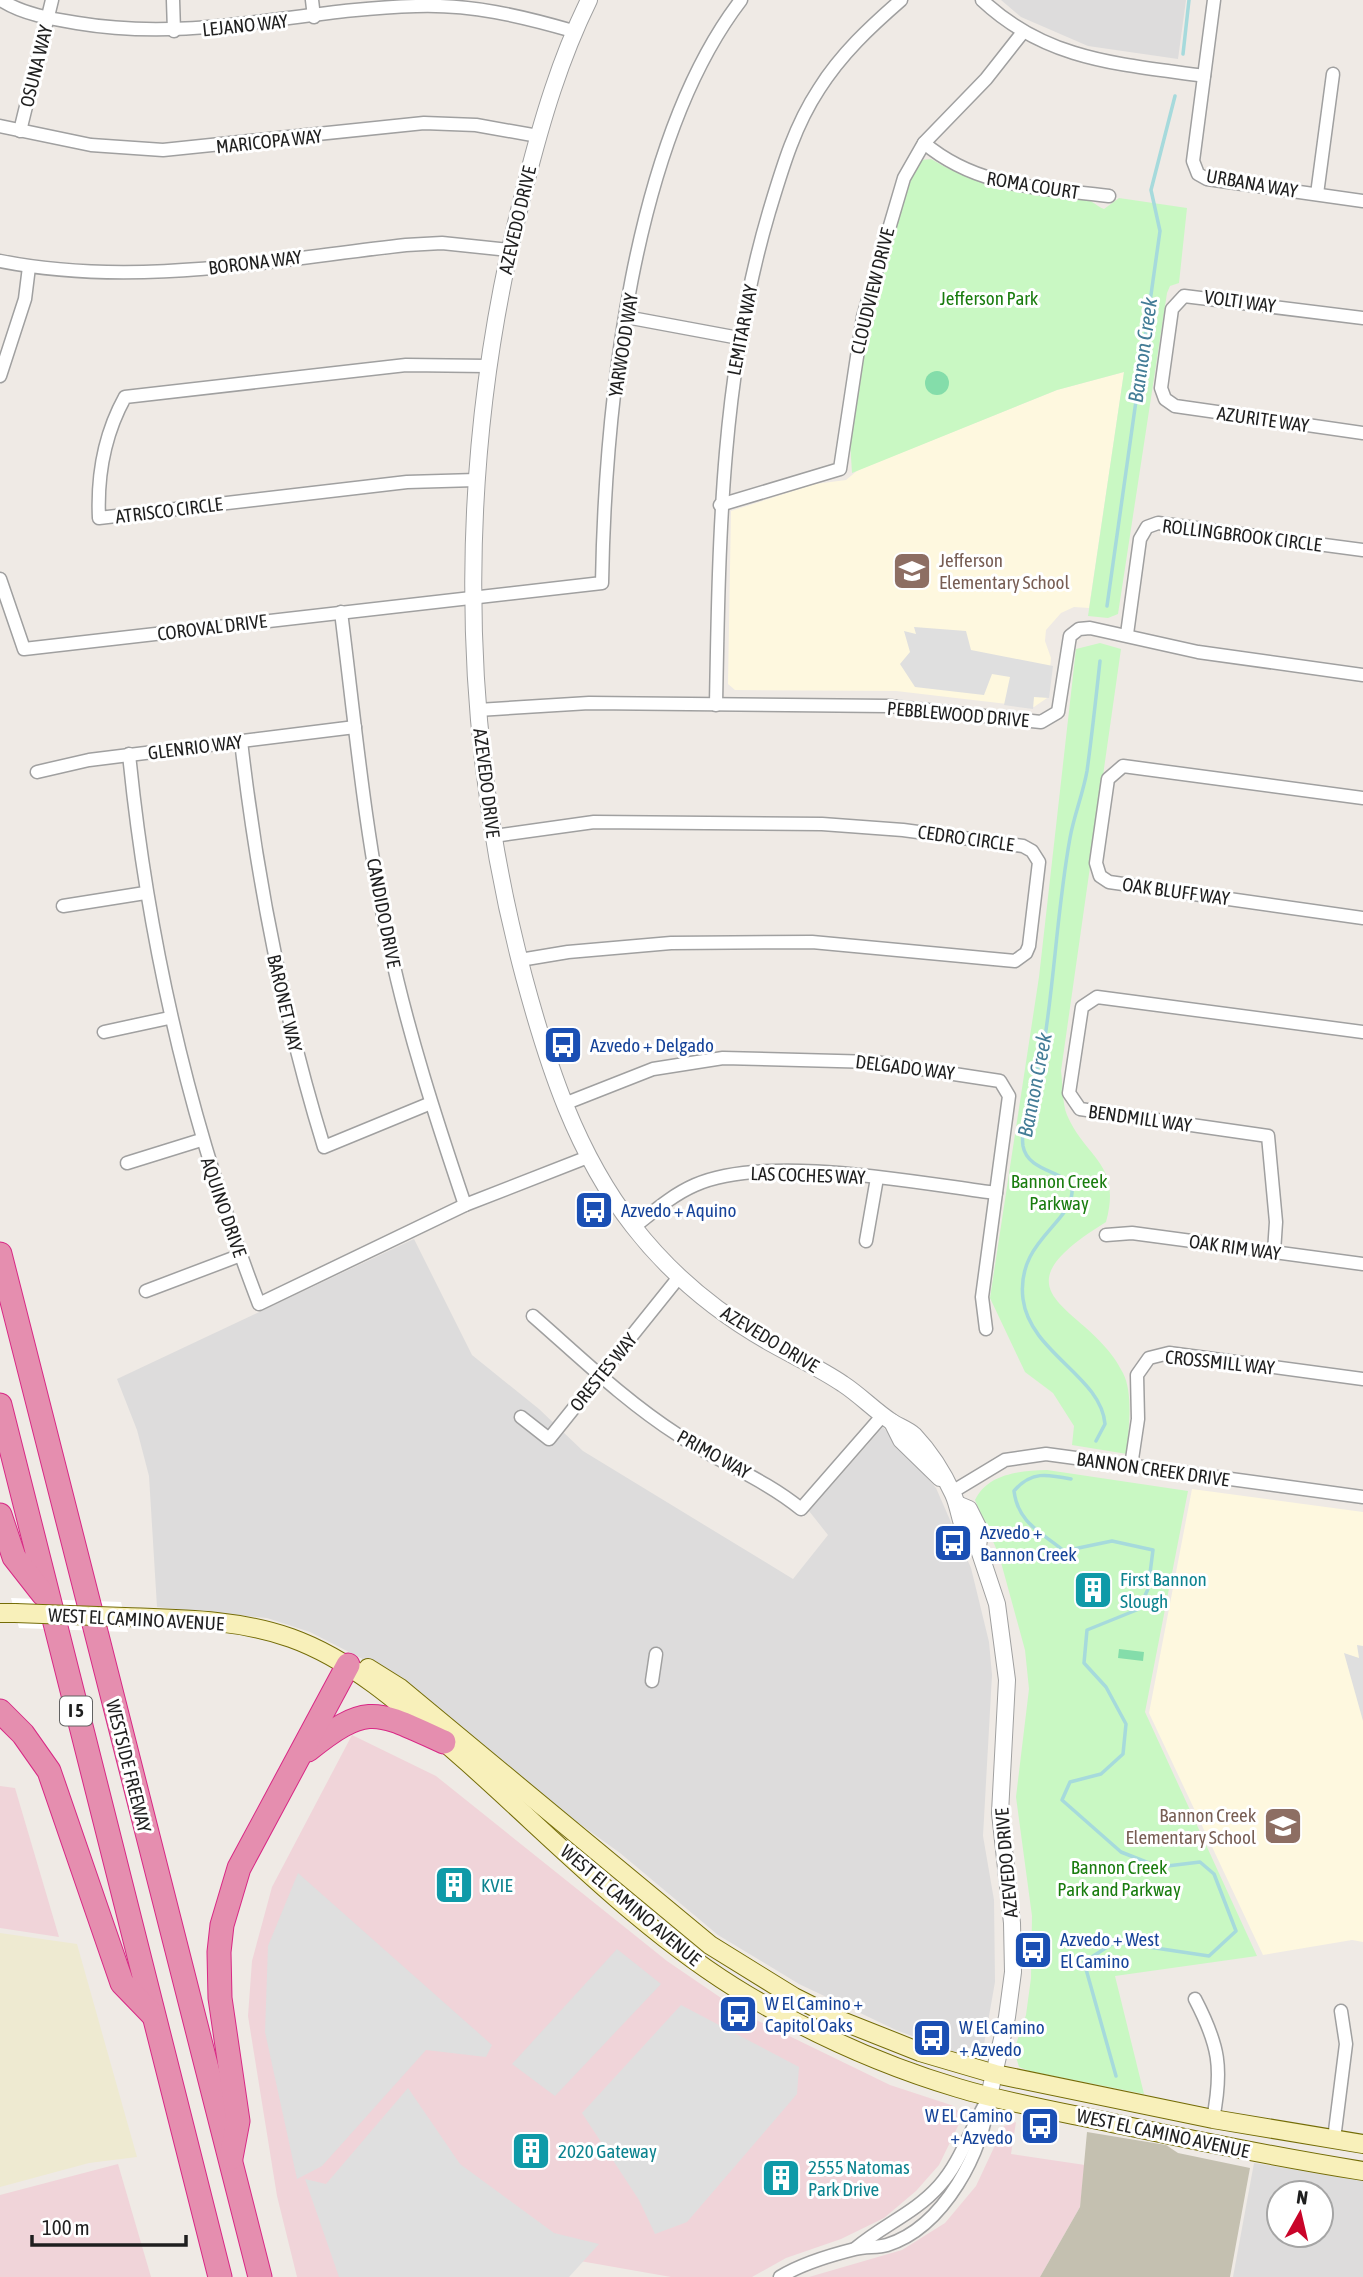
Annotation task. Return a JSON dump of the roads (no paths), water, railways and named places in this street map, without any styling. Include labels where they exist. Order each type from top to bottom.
[{"type":"highway","name":"WESTSIDE FREEWAY","points":[[0,1254],[260,2277]]},
{"type":"highway","name":"WESTSIDE FREEWAY","points":[[0,1405],[47,1600],[220,2277]]},
{"type":"highway","points":[[0,1515],[14,1557],[47,1600]]},
{"type":"highway","points":[[230,2164],[238,2121],[220,1998],[222,1924],[239,1868],[348,1665]]},
{"type":"highway","points":[[0,1711],[23,1734],[49,1771],[122,1983],[154,2017]]},
{"type":"highway","points":[[301,1756],[339,1725],[373,1715],[386,1716],[444,1742]]},
{"type":"main road","name":"WEST EL CAMINO AVENUE","points":[[8,1613],[196,1619],[268,1631],[312,1647],[348,1665],[444,1742],[697,1963],[805,2027],[856,2051],[924,2077],[989,2096],[1238,2150],[1363,2171]]},
{"type":"main road","name":"WEST EL CAMINO AVENUE","points":[[348,1665],[362,1665],[400,1688],[675,1919],[750,1971],[842,2021],[920,2052],[995,2074],[1213,2119],[1363,2144]]},
{"type":"street","name":"LEJANO WAY","points":[[1,0],[21,10],[107,28],[174,31],[404,6],[452,6],[498,11],[573,31]]},
{"type":"street","name":"OSUNA WAY","points":[[20,131],[52,0]]},
{"type":"street","points":[[173,0],[174,31]]},
{"type":"street","points":[[312,0],[314,17]]},
{"type":"street","name":"AZEVEDO DRIVE","points":[[589,0],[573,31],[538,136],[509,250],[488,366],[476,480],[473,597],[478,710],[494,836],[520,960],[564,1104],[588,1157],[634,1227],[680,1277],[746,1329],[825,1373],[888,1419],[910,1431],[941,1469],[952,1493],[969,1509],[980,1531],[978,1547],[997,1604],[1007,1680],[1000,1812],[1012,1923],[1013,1972],[989,2096]]},
{"type":"street","name":"YARWOOD WAY","points":[[473,597],[602,583],[607,455],[626,317],[653,200],[682,105],[713,40],[741,0]]},
{"type":"street","name":"LEMITAR WAY","points":[[716,705],[720,505],[739,338],[766,223],[785,160],[802,119],[838,62],[868,28],[901,0]]},
{"type":"street","points":[[982,0],[1023,32],[1080,57],[1204,76],[1214,0]]},
{"type":"street","name":"CLOUDVIEW DRIVE","points":[[720,505],[840,469],[852,373],[877,262],[900,188],[924,143],[986,79],[1023,32]]},
{"type":"street","points":[[1317,194],[1333,74]]},
{"type":"street","name":"URBANA WAY","points":[[1204,76],[1192,161],[1198,174],[1207,179],[1363,201]]},
{"type":"street","name":"MARICOPA WAY","points":[[0,126],[91,145],[163,150],[424,123],[476,125],[538,136]]},
{"type":"street","name":"ROMA COURT","points":[[924,143],[956,166],[983,178],[1109,196]]},
{"type":"street","name":"BORONA WAY","points":[[0,261],[29,267],[128,274],[406,245],[442,243],[509,250]]},
{"type":"street","points":[[0,376],[25,299],[29,267]]},
{"type":"street","name":"VOLTI WAY","points":[[1165,399],[1161,388],[1172,309],[1184,296],[1363,318]]},
{"type":"street","points":[[626,317],[739,338]]},
{"type":"street","name":"ATRISCO CIRCLE","points":[[476,480],[407,482],[99,518],[102,458],[110,428],[125,397],[406,365],[488,366]]},
{"type":"street","name":"AZURITE WAY","points":[[1165,399],[1175,406],[1363,433]]},
{"type":"street","name":"ROLLINGBROOK CIRCLE","points":[[1127,634],[1140,539],[1150,525],[1158,523],[1363,550]]},
{"type":"street","name":"COROVAL DRIVE","points":[[0,579],[24,649],[473,597]]},
{"type":"street","name":"CANDIDO DRIVE","points":[[341,612],[384,921],[402,1003],[430,1103],[465,1205]]},
{"type":"street","name":"PEBBLEWOOD DRIVE","points":[[478,710],[589,702],[889,706],[1041,722],[1058,712],[1070,636],[1075,631],[1090,628],[1127,634],[1198,652],[1363,675]]},
{"type":"street","name":"GLENRIO WAY","points":[[37,772],[129,754],[355,727]]},
{"type":"street","name":"BARONET WAY","points":[[241,741],[254,849],[271,946],[324,1147],[430,1103]]},
{"type":"street","name":"AQUINO DRIVE","points":[[129,754],[145,892],[169,1018],[201,1140],[260,1304],[465,1205],[588,1157]]},
{"type":"street","name":"OAK BLUFF WAY","points":[[1363,798],[1123,766],[1108,779],[1096,863],[1100,876],[1109,882],[1363,918]]},
{"type":"street","name":"CEDRO CIRCLE","points":[[494,836],[594,822],[866,826],[1023,846],[1032,852],[1039,862],[1029,946],[1026,953],[1014,961],[812,942],[671,943],[568,952],[520,960]]},
{"type":"street","points":[[63,906],[145,892]]},
{"type":"street","name":"BENDMILL WAY","points":[[1274,1252],[1276,1222],[1268,1136],[1080,1109],[1069,1093],[1082,1007],[1097,997],[1363,1032]]},
{"type":"street","points":[[104,1032],[169,1018]]},
{"type":"street","name":"DELGADO WAY","points":[[564,1104],[653,1069],[723,1058],[875,1062],[994,1078],[1004,1084],[1009,1096],[982,1297],[986,1329]]},
{"type":"street","points":[[127,1163],[201,1140]]},
{"type":"street","name":"LAS COCHES WAY","points":[[634,1227],[681,1192],[725,1175],[810,1172],[996,1193]]},
{"type":"street","points":[[866,1241],[877,1178]]},
{"type":"street","name":"OAK RIM WAY","points":[[1107,1235],[1132,1233],[1363,1264]]},
{"type":"street","points":[[146,1291],[241,1255]]},
{"type":"street","name":"ORESTES WAY","points":[[521,1417],[549,1439],[680,1277]]},
{"type":"street","name":"PRIMO WAY","points":[[533,1315],[601,1375],[670,1430],[761,1480],[801,1509],[888,1419]]},
{"type":"street","name":"CROSSMILL WAY","points":[[1131,1466],[1138,1419],[1137,1375],[1149,1358],[1169,1353],[1363,1379]]},
{"type":"street","name":"BANNON CREEK DRIVE","points":[[952,1493],[992,1466],[1025,1455],[1046,1454],[1363,1497]]},
{"type":"street","points":[[652,1681],[656,1654]]},
{"type":"street","points":[[1195,1999],[1216,2044],[1219,2060],[1220,2085],[1213,2119]]},
{"type":"street","points":[[1334,2139],[1346,2044],[1340,2011]]},
{"type":"street","points":[[779,2277],[856,2248],[890,2244],[922,2224],[944,2201],[973,2159],[986,2124],[989,2096]]},
{"type":"waterway","name":"Bannon Creek","points":[[1183,54],[1189,0]]},
{"type":"waterway","name":"Bannon Creek","points":[[1107,606],[1160,231],[1151,190],[1175,96]]},
{"type":"waterway","name":"Bannon Creek","points":[[1096,1441],[1105,1424],[1101,1407],[1079,1378],[1038,1335],[1028,1318],[1023,1299],[1023,1279],[1027,1263],[1062,1215],[1072,1193],[1066,1180],[1041,1168],[1027,1155],[1023,1146],[1023,1135],[1027,1107],[1045,1037],[1066,863],[1087,771],[1100,661]]},
{"type":"waterway","name":"Bannon Creek","points":[[1071,1479],[1054,1476],[1033,1477],[1014,1491],[1020,1511],[1032,1526],[1064,1551],[1112,1541],[1153,1550],[1148,1589],[1139,1609],[1087,1630],[1084,1663],[1106,1687],[1126,1724],[1123,1754],[1101,1774],[1070,1782],[1062,1800],[1121,1852],[1159,1867],[1200,1862],[1214,1874],[1236,1931],[1209,1956],[1115,1942],[1084,1962],[1116,2076]]},
{"type":"place","name":"Jefferson Elementary School","points":[[912,571]]},
{"type":"place","name":"Azvedo + Delgado","points":[[563,1045]]},
{"type":"place","name":"Azvedo + Aquino","points":[[594,1210]]},
{"type":"place","name":"Azvedo + Bannon Creek","points":[[953,1543]]},
{"type":"place","name":"First Bannon Slough","points":[[1093,1590]]},
{"type":"place","name":"Bannon Creek Elementary School","points":[[1283,1826]]},
{"type":"place","name":"KVIE","points":[[454,1885]]},
{"type":"place","name":"Azvedo + West El Camino","points":[[1033,1950]]},
{"type":"place","name":"W El Camino + Capitol Oaks","points":[[738,2014]]},
{"type":"place","name":"W El Camino + Azvedo","points":[[932,2038]]},
{"type":"place","name":"W EL Camino + Azvedo","points":[[1040,2126]]},
{"type":"place","name":"2020 Gateway","points":[[531,2151]]},
{"type":"place","name":"2555 Natomas Park Drive","points":[[781,2178]]},
{"type":"park label","name":"Jefferson Park","points":[[989,298]]},
{"type":"park label","name":"Bannon Creek Parkway","points":[[1059,1192]]},
{"type":"park label","name":"Bannon Creek Park and Parkway","points":[[1119,1878]]}]
